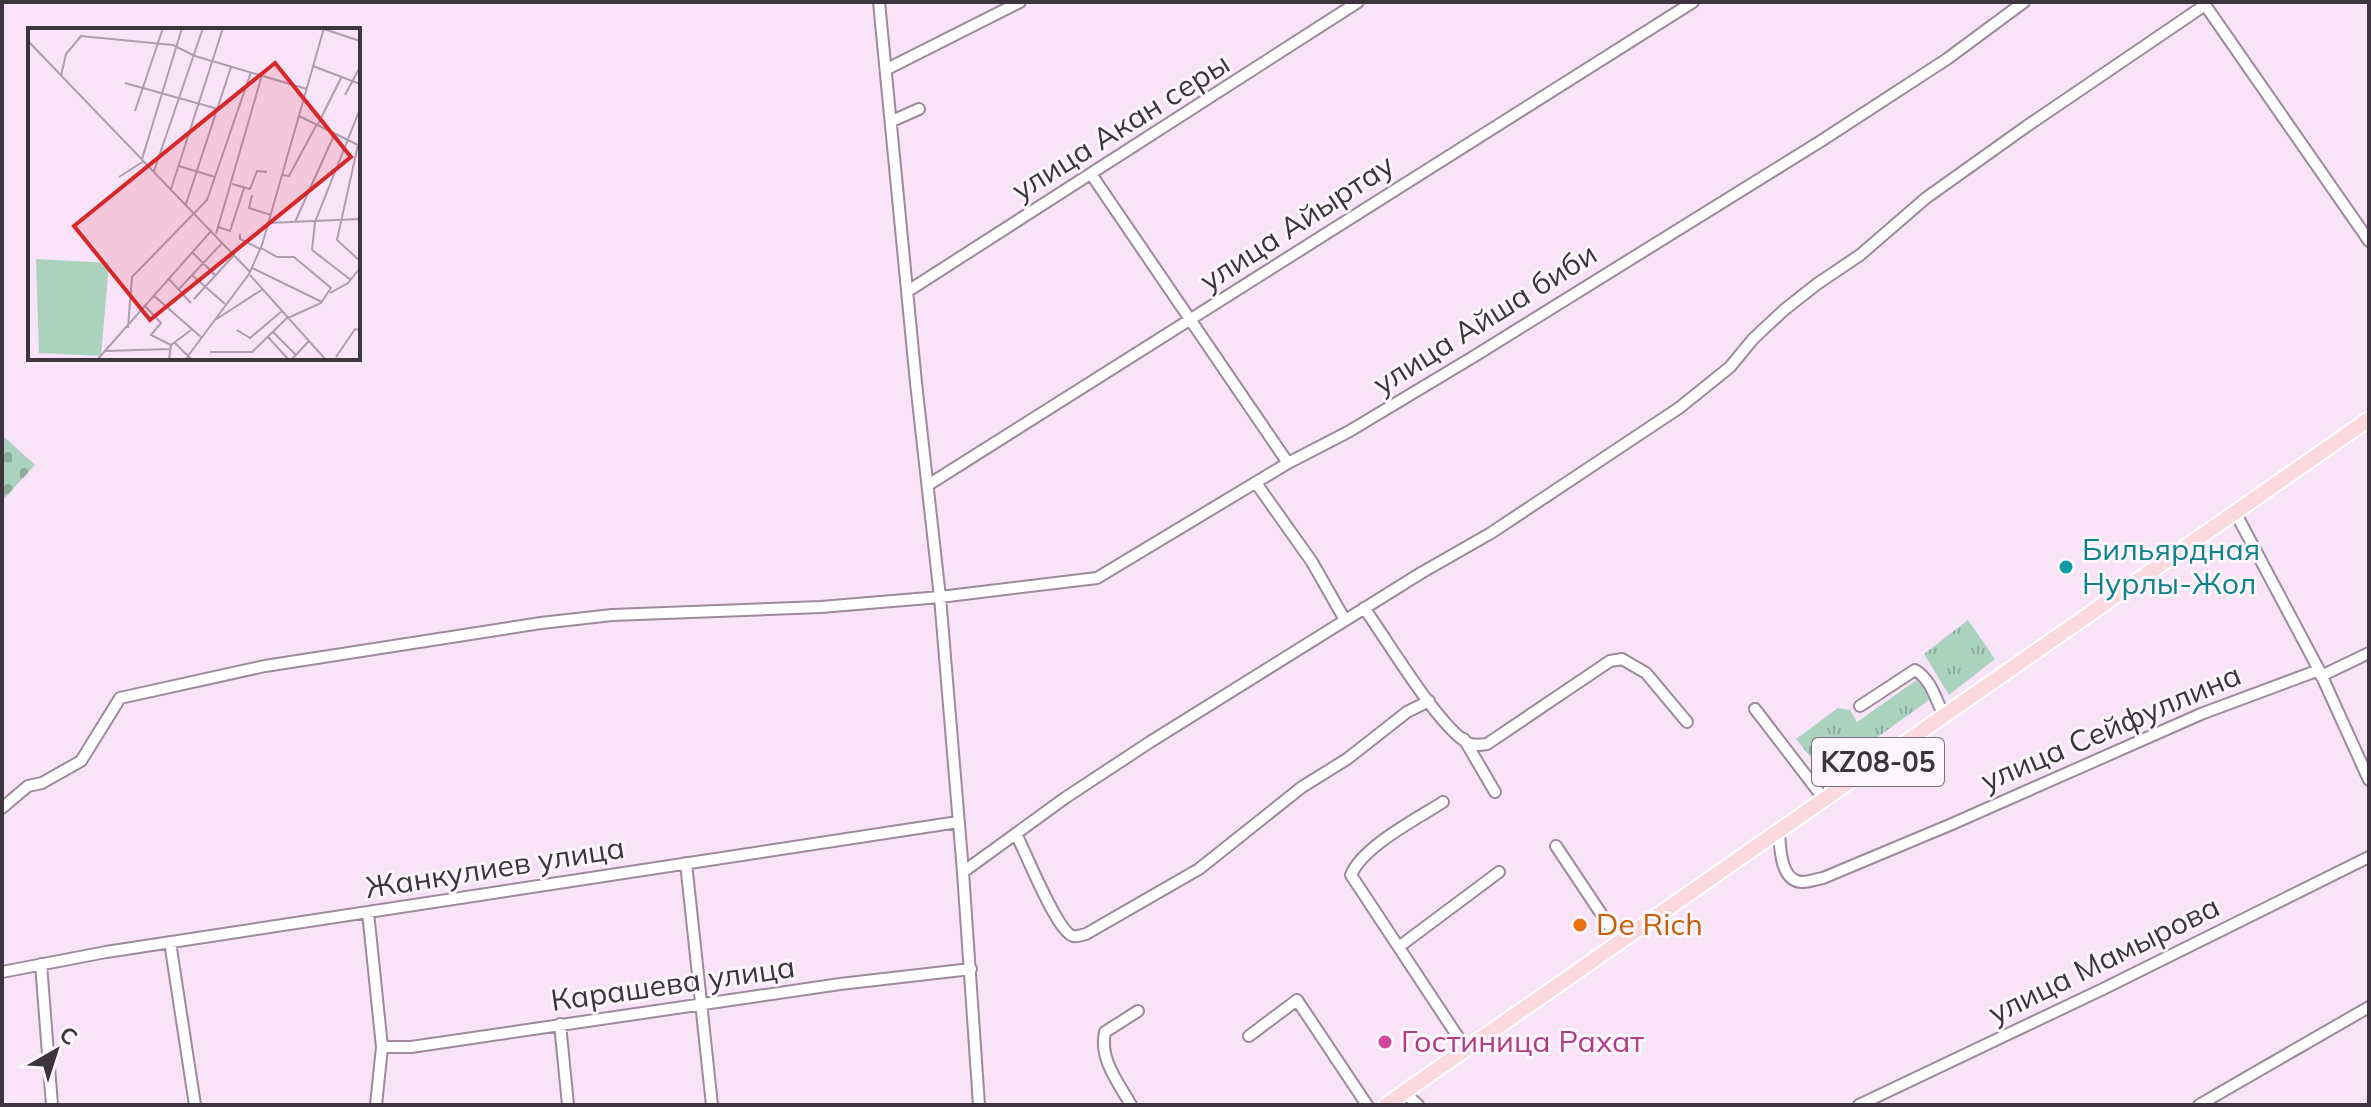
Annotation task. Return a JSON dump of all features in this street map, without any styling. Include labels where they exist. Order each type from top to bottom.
[{"type":"main road","name":"KZ08-05","points":[[1386,1105],[2369,419]]},
{"type":"street","points":[[879,2],[940,597],[971,969],[979,1105]]},
{"type":"street","points":[[887,69],[1020,2]]},
{"type":"street","name":"улица Акан серы","points":[[908,291],[1358,2]]},
{"type":"street","name":"улица Айыртау","points":[[928,485],[1693,2]]},
{"type":"street","name":"улица Айша биби","points":[[2,808],[28,786],[42,783],[81,761],[120,698],[181,683],[335,653],[583,618],[738,608],[821,607],[940,597],[1097,578],[1288,463],[1348,432],[1448,372],[1821,141],[1947,59],[2024,2]]},
{"type":"street","points":[[963,872],[1065,798],[1176,725],[1491,533],[1679,408],[1730,367],[1753,339],[1784,310],[1860,255],[1926,198],[2204,3],[2369,241]]},
{"type":"street","points":[[892,121],[919,109]]},
{"type":"street","points":[[1091,174],[1288,463]]},
{"type":"street","points":[[1256,483],[1312,562],[1345,620]]},
{"type":"street","points":[[2235,512],[2320,673],[2369,780]]},
{"type":"street","points":[[1364,608],[1429,701],[1464,739],[1495,792]]},
{"type":"street","points":[[2320,673],[2369,653]]},
{"type":"street","points":[[1464,739],[1478,745],[1487,744],[1610,661],[1622,659],[1646,673],[1687,722]]},
{"type":"street","points":[[1860,706],[1915,670],[1923,674],[1930,685],[1944,716]]},
{"type":"street","name":"улица Сейфуллина","points":[[1779,831],[1781,858],[1791,877],[1801,882],[1823,878],[2201,714],[2320,673]]},
{"type":"street","points":[[1016,834],[1058,922],[1070,935],[1086,934],[1199,869],[1302,787],[1347,759],[1407,712],[1429,701]]},
{"type":"street","points":[[1755,709],[1824,799]]},
{"type":"street","points":[[1443,802],[1378,845],[1355,866],[1351,875],[1466,1049]]},
{"type":"street","name":"Жанкулиев улица","points":[[2,972],[170,942],[958,822]]},
{"type":"street","points":[[1556,846],[1620,942]]},
{"type":"street","name":"улица Мамырова","points":[[1859,1105],[2369,857]]},
{"type":"street","points":[[686,863],[712,1105]]},
{"type":"street","points":[[1400,946],[1499,872]]},
{"type":"street","points":[[368,912],[382,1047],[376,1105]]},
{"type":"street","points":[[170,942],[195,1105]]},
{"type":"street","points":[[41,964],[52,1105]]},
{"type":"street","name":"Карашева улица","points":[[382,1047],[411,1047],[840,984],[971,969]]},
{"type":"street","points":[[1249,1036],[1297,1000],[1367,1105]]},
{"type":"street","points":[[2199,1105],[2369,1007]]},
{"type":"street","points":[[1131,1105],[1102,1047],[1105,1032],[1138,1011]]},
{"type":"street","points":[[560,1024],[568,1105]]},
{"type":"street","points":[[1404,1092],[1418,1105]]},
{"type":"green space","points":[[2,435],[35,465],[2,501]]},
{"type":"green space","points":[[1968,620],[1995,659],[1949,695],[1924,654]]},
{"type":"green space","points":[[1918,679],[1929,700],[1825,775],[1796,739],[1838,708],[1850,710],[1857,722]]},
{"type":"place","name":"Бильярдная Нурлы-Жол","points":[[2066,567]]},
{"type":"place","name":"De Rich","points":[[1580,925]]},
{"type":"place","name":"Гостиница Рахат","points":[[1385,1042]]}]
